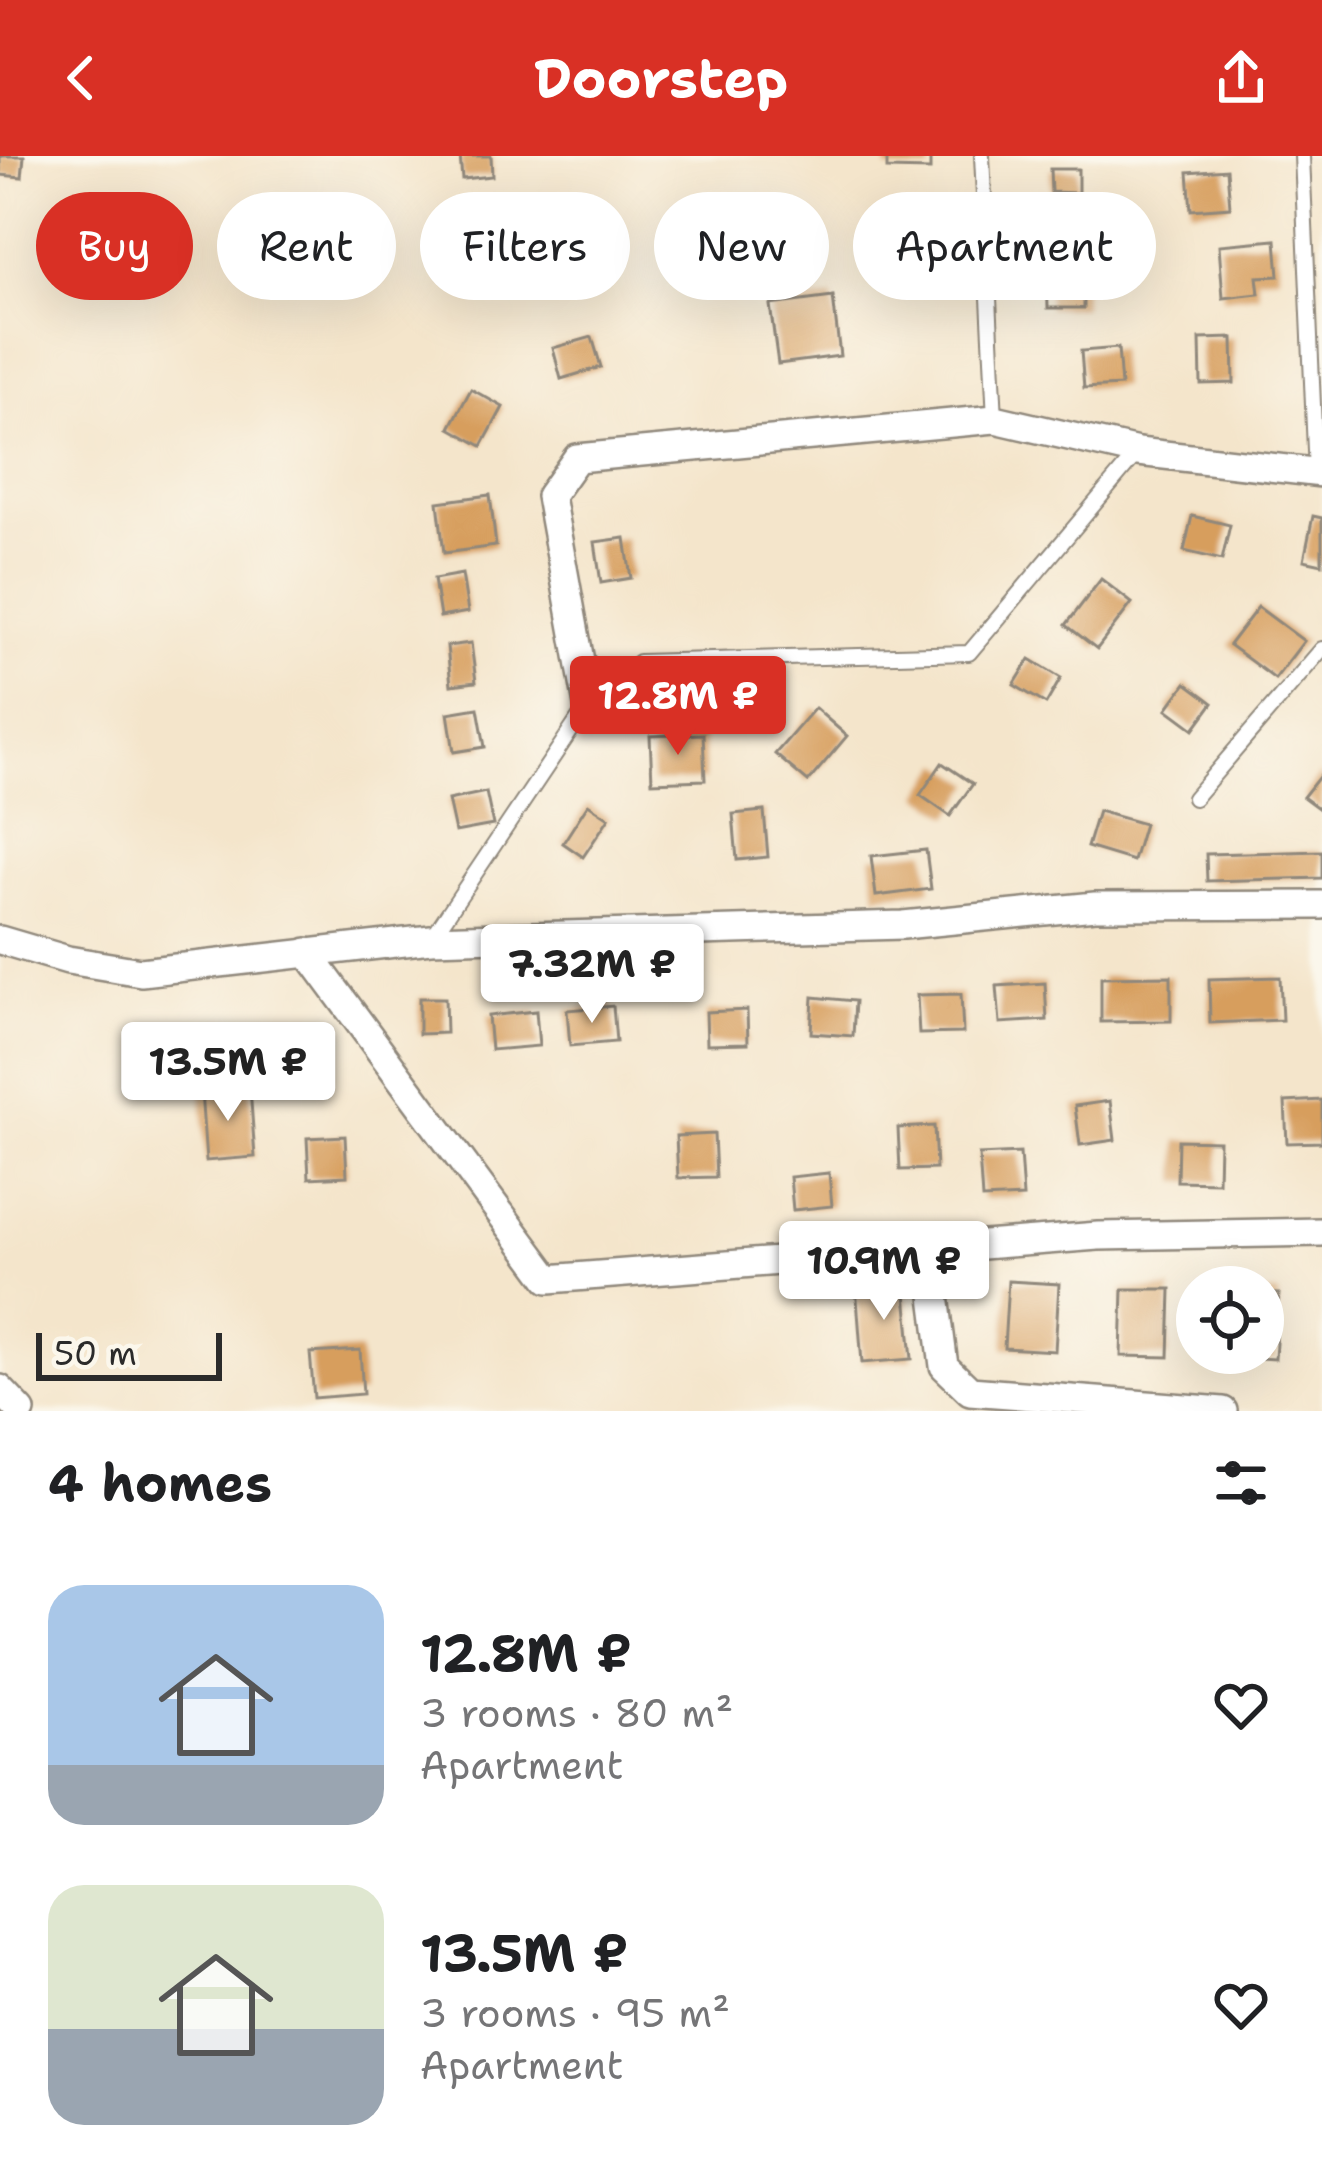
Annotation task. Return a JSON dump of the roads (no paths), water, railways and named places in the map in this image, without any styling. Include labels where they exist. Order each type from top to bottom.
[{"type":"street","points":[[587,705],[550,496],[577,458],[994,419],[1138,452],[1319,473]]},
{"type":"street","points":[[0,940],[68,960],[141,972],[431,939],[903,926],[1095,905],[1322,905]]},
{"type":"street","points":[[307,952],[549,1279],[1098,1236],[1322,1232]]},
{"type":"street","points":[[929,1250],[944,1366],[970,1391],[1223,1411]]},
{"type":"street","points":[[0,1389],[21,1411]]},
{"type":"lane","points":[[982,156],[994,419]]},
{"type":"lane","points":[[1302,156],[1319,473]]},
{"type":"lane","points":[[431,939],[587,705],[639,662],[969,653],[1138,452]]},
{"type":"lane","points":[[1194,798],[1322,649]]}]
